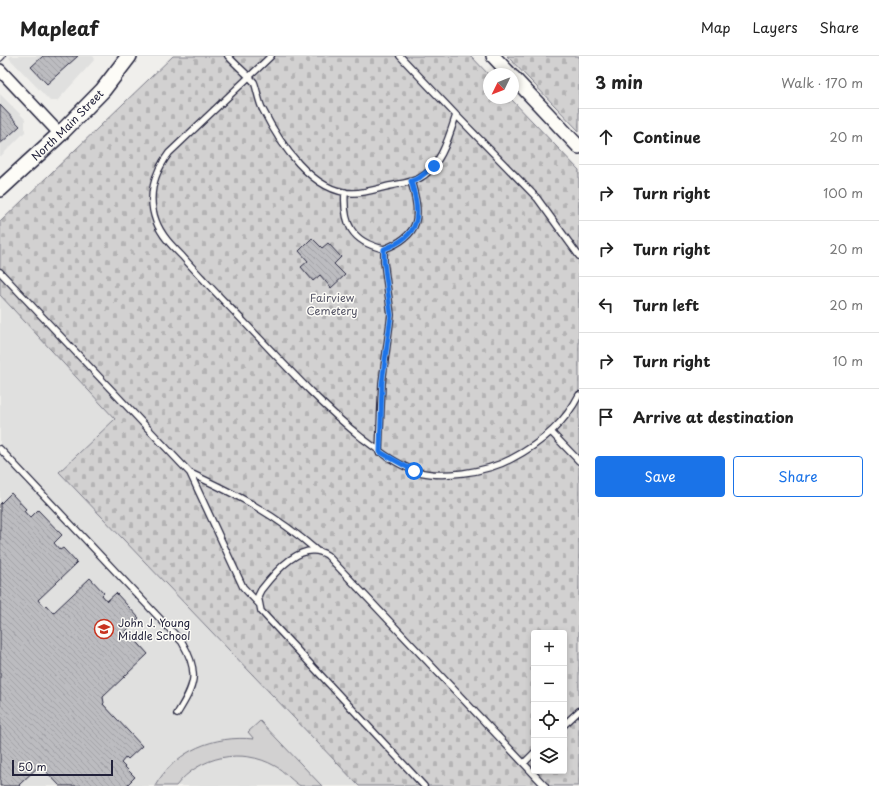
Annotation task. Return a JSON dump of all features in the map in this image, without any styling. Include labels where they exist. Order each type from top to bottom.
[{"type":"main road","name":"North Main Street","points":[[0,189],[60,134],[103,90],[129,56]]},
{"type":"street","points":[[493,56],[504,68]]},
{"type":"street","points":[[0,70],[60,134]]},
{"type":"street","points":[[519,83],[579,147]]},
{"type":"lane","points":[[228,56],[255,83],[257,96],[267,119],[297,163],[319,180],[345,192],[360,193],[419,178],[434,166],[444,148],[456,115]]},
{"type":"lane","points":[[272,56],[169,153],[157,172],[152,188],[152,200],[156,222],[165,237],[189,264],[287,368],[333,413],[380,452],[414,471],[433,474],[461,473],[483,470],[508,461],[530,449],[552,433],[568,413],[579,395]]},
{"type":"lane","points":[[400,56],[537,198],[579,256]]},
{"type":"lane","points":[[345,192],[345,216],[354,235],[373,247],[384,249],[402,239],[416,224],[418,216],[417,202],[411,181]]},
{"type":"lane","points":[[380,452],[382,383],[391,315],[384,262],[384,249]]},
{"type":"lane","points":[[0,272],[190,473],[243,587],[259,604],[267,620],[424,786]]},
{"type":"lane","points":[[552,433],[579,461]]},
{"type":"lane","points":[[0,449],[182,642],[194,674],[193,684],[177,714]]},
{"type":"lane","points":[[190,473],[244,499],[293,530],[316,550],[323,552],[337,564],[546,786]]},
{"type":"lane","points":[[259,604],[258,596],[261,590],[288,561],[301,553],[316,550]]},
{"type":"lane","points":[[567,722],[579,711]]},
{"type":"lane","points":[[525,762],[531,756]]},
{"type":"shaded area","points":[[11,56],[93,56],[95,59],[57,101],[50,101],[9,58]]},
{"type":"shaded area","points":[[0,94],[25,119],[25,132],[0,157]]},
{"type":"shaded area","name":"John J. Young Middle School","points":[[0,295],[115,419],[59,472],[359,786],[0,786]]},
{"type":"green space","name":"Fairview Cemetery","points":[[173,56],[471,56],[483,69],[483,104],[516,104],[579,170],[579,786],[359,786],[59,472],[115,419],[0,295],[0,222]]},
{"type":"green space","points":[[507,56],[579,56],[579,131],[519,68]]},
{"type":"green space","points":[[260,721],[322,786],[301,786],[278,768],[262,760],[235,756],[209,761],[186,776],[176,786],[155,786],[164,773],[174,763],[185,754],[197,748],[225,740],[239,738],[254,739],[248,732]]},
{"type":"building","points":[[43,56],[78,56],[47,84],[31,67]]},
{"type":"building","points":[[0,105],[20,126],[0,144]]},
{"type":"building","points":[[312,238],[322,248],[328,243],[341,257],[334,264],[345,275],[331,288],[320,275],[313,281],[301,267],[308,261],[299,251]]},
{"type":"building","points":[[11,493],[26,509],[24,511],[30,518],[38,510],[62,535],[54,543],[60,550],[63,548],[77,563],[38,600],[44,607],[46,605],[53,613],[90,578],[104,593],[102,595],[107,601],[116,593],[139,618],[124,633],[129,639],[132,636],[148,654],[103,697],[103,704],[142,746],[128,759],[126,757],[121,763],[135,777],[126,786],[60,786],[40,765],[19,785],[20,786],[0,786],[0,504]]},
{"type":"place","name":"John J. Young Middle School","points":[[104,629]]},
{"type":"route","points":[[414,471],[398,464],[380,452],[382,383],[391,315],[384,262],[384,249],[393,246],[402,239],[416,224],[418,216],[417,202],[411,181],[427,173],[434,166]]}]
